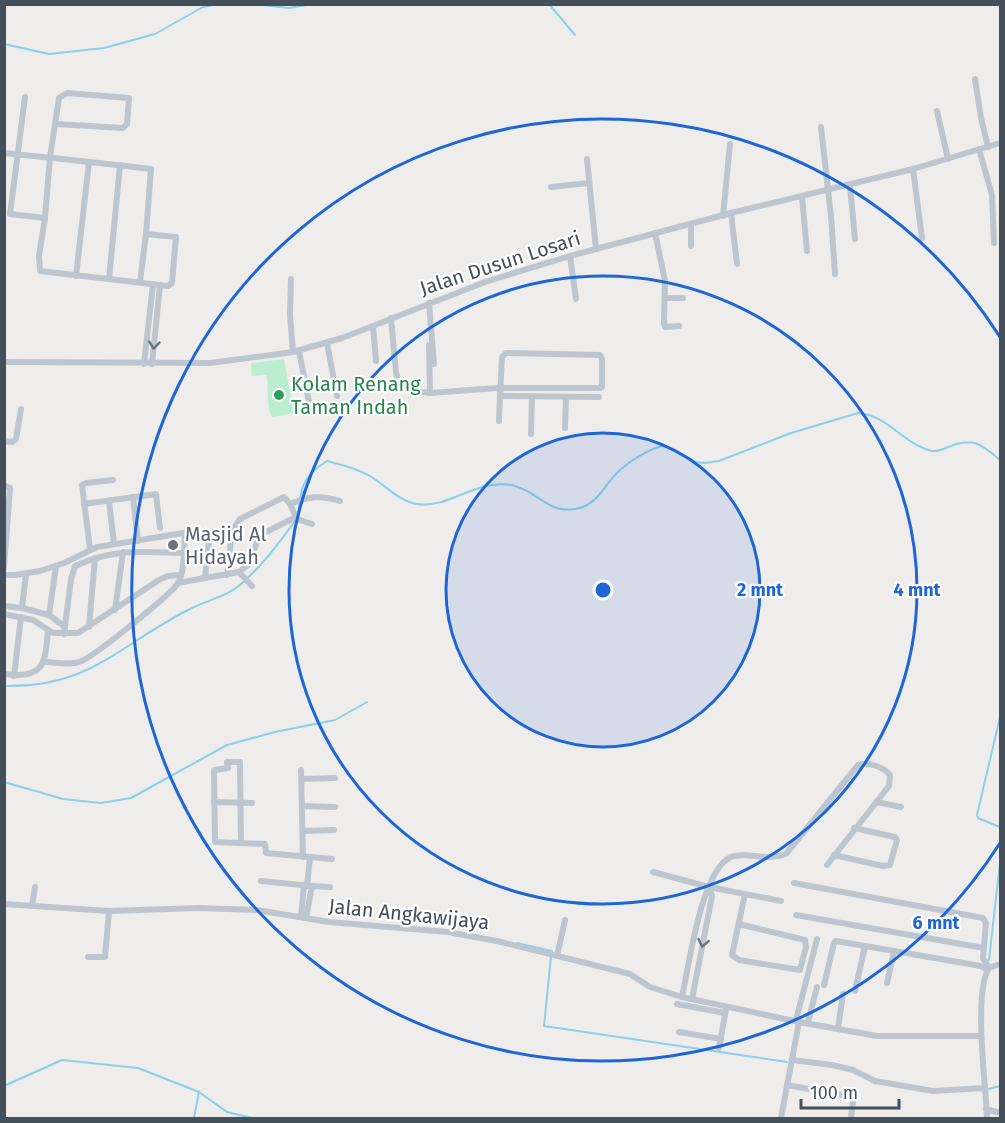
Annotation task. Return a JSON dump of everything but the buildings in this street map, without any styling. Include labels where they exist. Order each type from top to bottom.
[{"type":"street","points":[[975,79],[988,147]]},
{"type":"street","points":[[56,124],[125,128],[129,99],[64,94],[59,98],[50,158],[39,270],[76,276],[172,284],[176,237],[146,234]]},
{"type":"street","points":[[25,97],[7,214],[45,218]]},
{"type":"street","points":[[937,111],[948,159]]},
{"type":"street","points":[[821,126],[829,190],[835,274]]},
{"type":"street","name":"Jalan Dusun Losari","points":[[4,362],[210,363],[296,352],[373,326],[485,282],[570,256],[731,213],[913,170],[1000,143]]},
{"type":"street","points":[[723,216],[730,144]]},
{"type":"street","points":[[979,149],[991,190],[994,243]]},
{"type":"street","points":[[4,153],[151,169],[140,282]]},
{"type":"street","points":[[587,159],[596,249]]},
{"type":"street","points":[[76,276],[89,162]]},
{"type":"street","points":[[109,279],[120,165]]},
{"type":"street","points":[[913,170],[922,238]]},
{"type":"street","points":[[551,187],[589,183]]},
{"type":"street","points":[[850,186],[855,239]]},
{"type":"street","points":[[802,197],[807,251]]},
{"type":"street","points":[[731,213],[737,264]]},
{"type":"street","points":[[691,225],[691,246]]},
{"type":"street","points":[[655,233],[665,280],[664,325],[679,326]]},
{"type":"street","points":[[570,256],[576,299]]},
{"type":"street","points":[[291,279],[290,315],[296,352],[309,402]]},
{"type":"street","points":[[152,364],[157,284]]},
{"type":"street","points":[[144,364],[157,284]]},
{"type":"street","points":[[665,298],[683,298]]},
{"type":"street","points":[[429,303],[434,364]]},
{"type":"street","points":[[391,318],[396,372],[400,389],[430,393],[501,388],[601,388],[602,357],[506,353],[502,357],[501,388],[499,422]]},
{"type":"street","points":[[373,326],[376,360]]},
{"type":"street","points":[[327,343],[337,396]]},
{"type":"street","points":[[429,345],[430,393]]},
{"type":"street","points":[[500,396],[599,397]]},
{"type":"street","points":[[531,434],[532,397]]},
{"type":"street","points":[[565,428],[566,397]]},
{"type":"street","points":[[4,441],[12,442],[16,439],[21,409]]},
{"type":"street","points":[[90,549],[81,488],[84,483],[113,480]]},
{"type":"street","points":[[4,485],[10,488],[4,567]]},
{"type":"street","points":[[84,504],[156,494],[160,528]]},
{"type":"street","points":[[290,504],[305,497],[317,496],[340,501]]},
{"type":"street","points":[[133,497],[138,541]]},
{"type":"street","points":[[227,575],[232,531],[240,519],[280,498],[286,498],[296,518]]},
{"type":"street","points":[[109,501],[114,544]]},
{"type":"street","points":[[178,583],[240,574],[251,561],[260,536],[296,518],[312,524]]},
{"type":"street","points":[[4,575],[26,574],[56,566],[90,549],[114,544],[185,533],[224,534],[232,531]]},
{"type":"street","points":[[45,662],[69,663],[84,660],[146,613],[178,583],[181,575],[185,533]]},
{"type":"street","points":[[205,578],[210,533]]},
{"type":"street","points":[[65,630],[71,579],[75,567],[104,555],[123,552],[183,553]]},
{"type":"street","points":[[115,610],[123,552]]},
{"type":"street","points":[[89,627],[95,558]]},
{"type":"street","points":[[49,615],[56,566]]},
{"type":"street","points":[[22,608],[26,574]]},
{"type":"street","points":[[240,574],[251,585]]},
{"type":"street","points":[[4,614],[33,620],[52,633],[65,630],[78,633],[159,580],[168,576],[181,575]]},
{"type":"street","points":[[4,606],[49,615],[65,630]]},
{"type":"street","points":[[14,676],[21,617]]},
{"type":"street","points":[[4,674],[14,676],[35,672],[45,662],[48,630]]},
{"type":"street","points":[[241,843],[240,762],[227,762],[228,768],[214,770],[215,842],[266,844],[266,853],[332,859]]},
{"type":"street","points":[[682,997],[704,895],[716,871],[730,857],[744,855],[771,858],[786,854],[858,765],[867,763],[887,771],[890,775],[889,786],[826,864]]},
{"type":"street","points":[[301,770],[308,886],[304,918]]},
{"type":"street","points":[[302,779],[335,778]]},
{"type":"street","points":[[214,802],[252,803]]},
{"type":"street","points":[[876,802],[901,807]]},
{"type":"street","points":[[302,806],[335,807]]},
{"type":"street","points":[[834,855],[886,867],[890,865],[897,840],[895,837],[854,828]]},
{"type":"street","points":[[303,831],[334,830]]},
{"type":"street","points":[[653,872],[709,887],[781,901]]},
{"type":"street","points":[[261,881],[330,887]]},
{"type":"street","points":[[794,883],[983,918],[986,923],[983,958],[988,969],[984,982],[981,1036],[987,1119]]},
{"type":"street","points":[[32,906],[35,887]]},
{"type":"street","points":[[692,999],[712,896],[709,887]]},
{"type":"street","points":[[739,924],[803,939],[806,947],[800,970],[739,960],[733,957],[732,948],[746,894]]},
{"type":"street","name":"Jalan Angkawijaya","points":[[4,904],[109,911],[214,908],[257,910],[357,925],[469,935],[630,974],[650,987],[726,1010],[877,1036],[981,1036]]},
{"type":"street","points":[[88,957],[105,957],[109,911]]},
{"type":"street","points":[[796,915],[984,948]]},
{"type":"street","points":[[557,956],[565,920]]},
{"type":"street","points":[[781,1119],[797,1021],[817,939]]},
{"type":"street","points":[[808,1023],[835,942],[988,969],[1000,964]]},
{"type":"street","points":[[855,991],[865,946]]},
{"type":"street","points":[[887,983],[894,951]]},
{"type":"street","points":[[688,972],[697,974]]},
{"type":"street","points":[[838,1028],[843,994]]},
{"type":"street","points":[[677,1004],[726,1010],[719,1048]]},
{"type":"street","points":[[679,1032],[721,1039]]},
{"type":"street","points":[[792,1060],[832,1065],[853,1070],[875,1081],[933,1091],[985,1088]]},
{"type":"street","points":[[787,1085],[852,1097],[851,1119]]},
{"type":"street","points":[[986,1109],[1000,1113]]},
{"type":"green space","name":"Kolam Renang Taman Indah","points":[[284,359],[294,413],[272,417],[266,375],[252,376],[251,363]]},
{"type":"waterway","points":[[4,44],[49,54],[104,48],[155,34],[203,7],[218,4]]},
{"type":"waterway","points":[[253,4],[289,8],[312,4]]},
{"type":"waterway","points":[[549,4],[575,35]]},
{"type":"waterway","points":[[298,516],[301,491],[307,478],[327,461],[365,473],[398,496],[417,504],[441,502],[489,485],[502,484],[524,489],[554,507],[572,510],[593,501],[622,468],[653,449],[665,446],[695,462],[719,461],[791,433],[858,413],[878,419],[923,448],[938,451],[966,442],[978,444],[1000,460]]},
{"type":"waterway","points":[[4,686],[34,685],[82,672],[164,623],[229,592],[256,570],[295,521]]},
{"type":"waterway","points":[[4,782],[63,799],[101,803],[131,798],[227,745],[275,732],[335,720],[367,702]]},
{"type":"waterway","points":[[1000,717],[977,815],[978,818],[1000,827]]},
{"type":"waterway","points":[[989,960],[1000,863]]},
{"type":"waterway","points":[[517,943],[552,951]]},
{"type":"waterway","points":[[551,957],[544,1026],[787,1062]]},
{"type":"waterway","points":[[4,1086],[62,1060],[138,1068],[199,1092],[194,1118]]},
{"type":"waterway","points":[[989,1089],[1000,1086]]},
{"type":"waterway","points":[[199,1092],[227,1112],[252,1118]]},
{"type":"place","name":"Kolam Renang Taman Indah","points":[[279,395]]},
{"type":"place","name":"Masjid Al Hidayah","points":[[173,545]]}]
